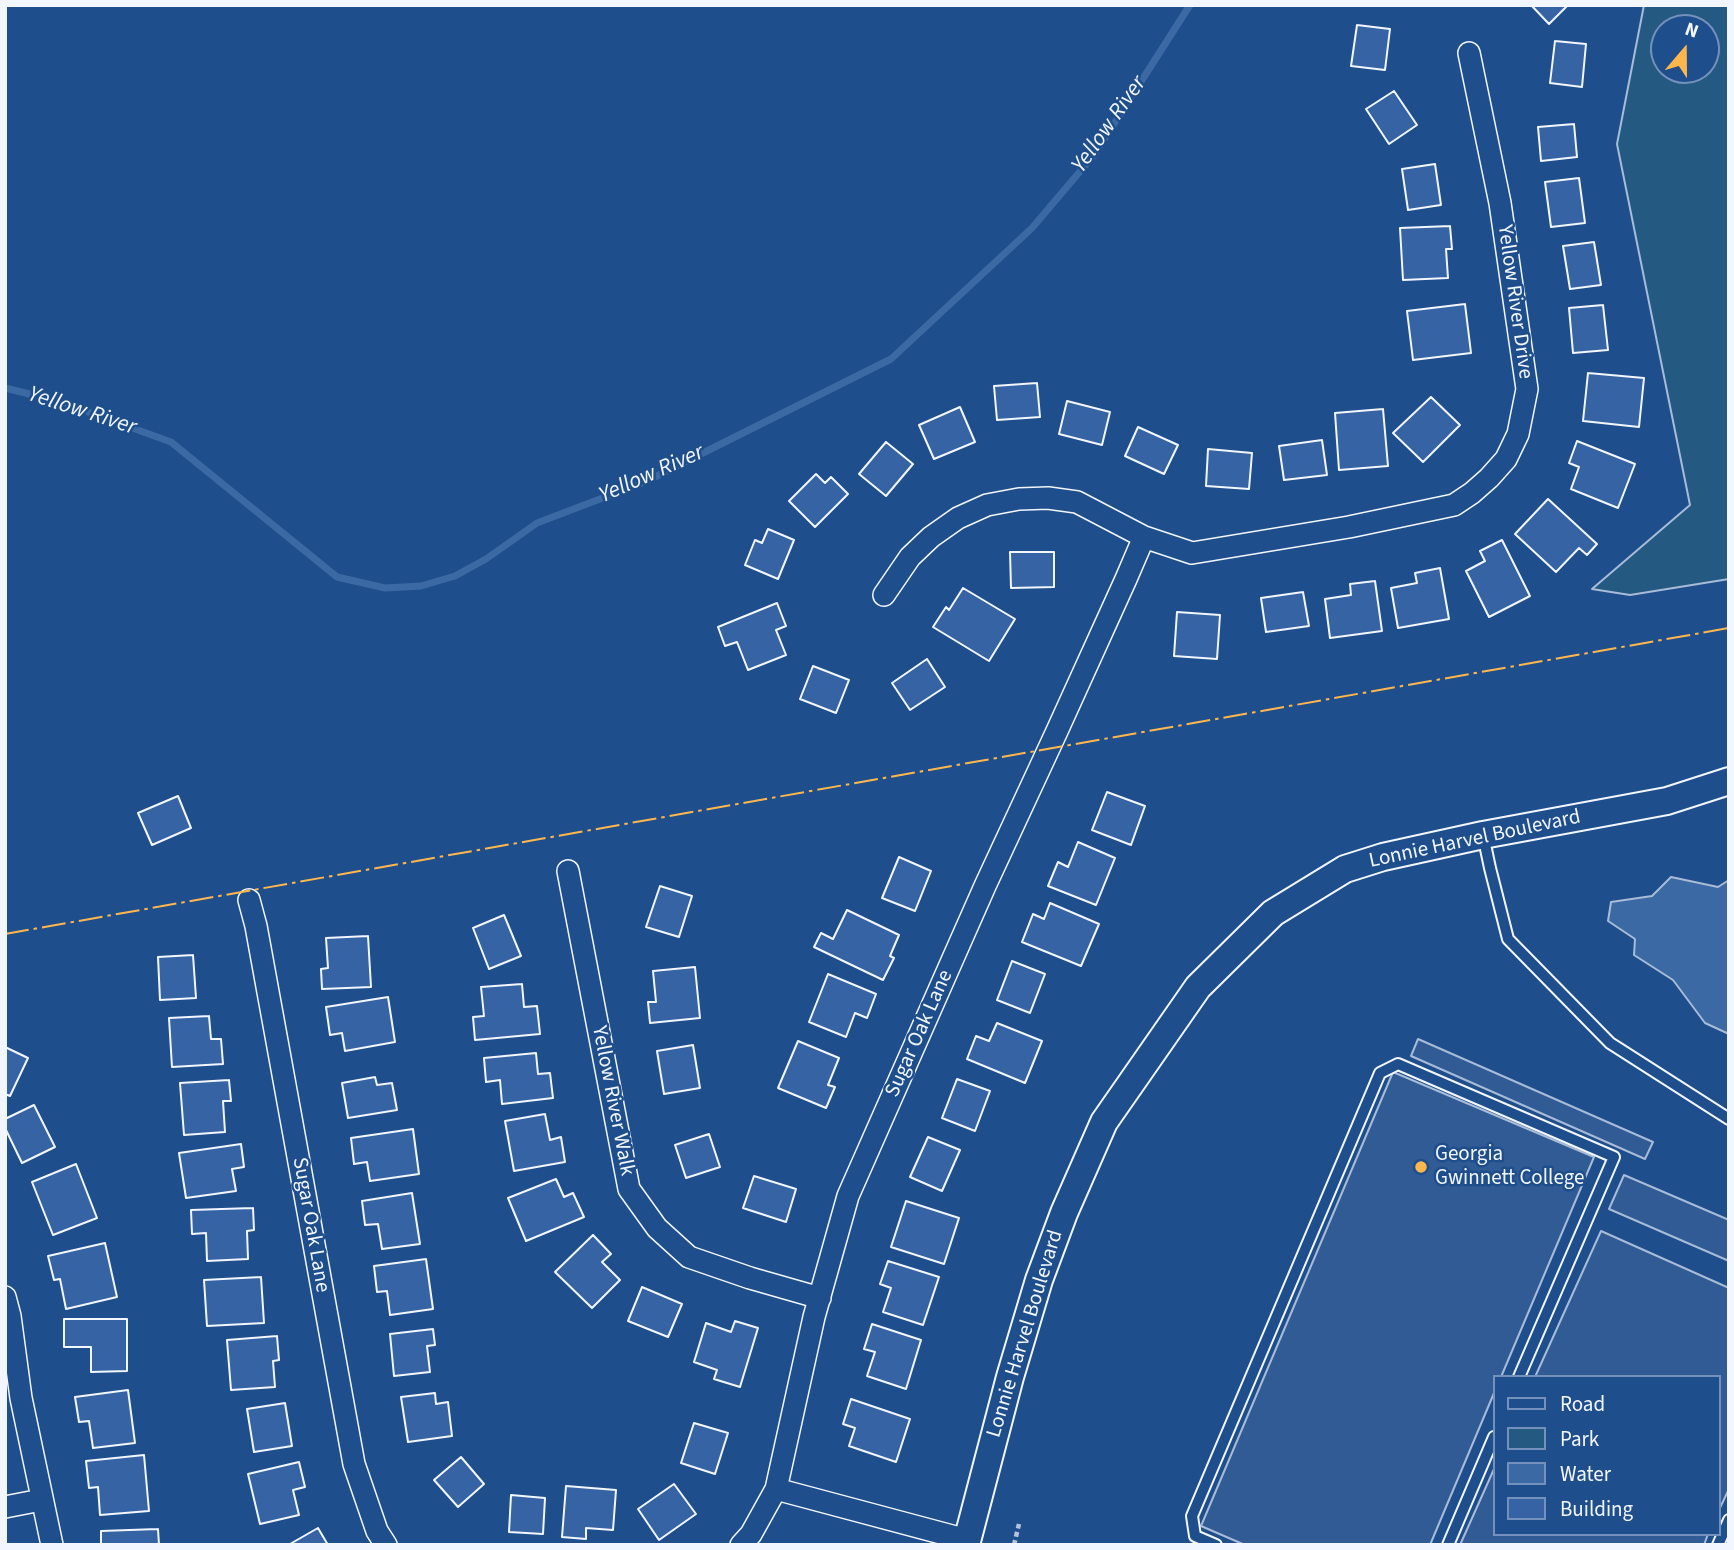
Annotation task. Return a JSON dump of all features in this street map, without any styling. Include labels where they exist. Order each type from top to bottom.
[{"type":"street","name":"Yellow River Drive","points":[[884,595],[910,557],[957,518],[987,505],[1018,499],[1048,498],[1077,502],[1144,537],[1192,553],[1349,527],[1454,505],[1489,478],[1506,459],[1518,434],[1527,389],[1500,203],[1469,53]]},
{"type":"street","name":"Sugar Oak Lane","points":[[741,1545],[751,1534],[776,1489],[814,1317],[848,1196],[1144,537]]},
{"type":"street","name":"Lonnie Harvel Boulevard","points":[[970,1542],[1013,1365],[1039,1280],[1064,1213],[1104,1122],[1198,987],[1273,913],[1345,869],[1383,856],[1667,801],[1729,781]]},
{"type":"street","name":"Yellow River Walk","points":[[568,870],[629,1189],[657,1228],[690,1257],[820,1298]]},
{"type":"street","name":"Sugar Oak Lane","points":[[249,901],[256,926],[354,1464],[377,1531],[386,1545]]},
{"type":"street","points":[[5,1297],[10,1316],[20,1398],[52,1545]]},
{"type":"street","points":[[776,1489],[970,1542]]},
{"type":"street","points":[[5,1507],[41,1500]]},
{"type":"lane","points":[[1483,835],[1508,939],[1610,1043],[1729,1119]]},
{"type":"lane","points":[[1216,1545],[1195,1536],[1192,1516],[1380,1073],[1398,1064],[1614,1157],[1520,1375]]},
{"type":"lane","points":[[1448,1545],[1492,1442]]},
{"type":"lane","points":[[1718,1545],[1729,1520]]},
{"type":"path","points":[[1014,1545],[1019,1524]]},
{"type":"green space","points":[[1644,5],[1729,5],[1729,579],[1630,595],[1592,589],[1690,505],[1617,144]]},
{"type":"shaded area","points":[[1418,1039],[1653,1142],[1645,1159],[1411,1056]]},
{"type":"shaded area","points":[[1393,1072],[1594,1157],[1502,1375],[1492,1375],[1492,1398],[1430,1545],[1245,1545],[1201,1526]]},
{"type":"shaded area","points":[[1624,1175],[1729,1220],[1729,1261],[1609,1209]]},
{"type":"shaded area","points":[[1601,1231],[1729,1288],[1729,1489],[1720,1508],[1720,1375],[1536,1375]]},
{"type":"shaded area","points":[[1492,1473],[1492,1536],[1707,1536],[1704,1545],[1460,1545]]},
{"type":"water","points":[[1671,877],[1718,887],[1729,880],[1729,1034],[1705,1023],[1673,980],[1634,955],[1635,939],[1608,921],[1611,902],[1652,896]]},
{"type":"building","points":[[410,5],[410,6],[362,6]]},
{"type":"building","points":[[1531,5],[1568,5],[1549,24]]},
{"type":"building","points":[[1357,25],[1390,29],[1385,70],[1351,66]]},
{"type":"building","points":[[1555,41],[1586,44],[1582,87],[1550,83]]},
{"type":"building","points":[[1394,91],[1417,125],[1389,144],[1366,109]]},
{"type":"building","points":[[1574,124],[1577,157],[1541,161],[1538,127]]},
{"type":"building","points":[[1435,164],[1441,205],[1408,210],[1402,169]]},
{"type":"building","points":[[1579,178],[1585,223],[1551,227],[1545,182]]},
{"type":"building","points":[[1450,226],[1452,249],[1446,249],[1448,278],[1403,280],[1400,228]]},
{"type":"building","points":[[1594,242],[1601,285],[1570,289],[1563,246]]},
{"type":"building","points":[[1465,304],[1471,353],[1413,360],[1407,311]]},
{"type":"building","points":[[1603,305],[1608,350],[1573,353],[1569,308]]},
{"type":"building","points":[[1588,373],[1644,378],[1639,427],[1583,421]]},
{"type":"building","points":[[1037,383],[1040,417],[997,420],[994,386]]},
{"type":"building","points":[[1431,397],[1460,425],[1423,462],[1393,433]]},
{"type":"building","points":[[1067,401],[1110,412],[1102,445],[1059,434]]},
{"type":"building","points":[[960,407],[975,442],[934,459],[919,425]]},
{"type":"building","points":[[1383,409],[1388,466],[1339,470],[1335,413]]},
{"type":"building","points":[[1138,427],[1178,445],[1164,474],[1125,456]]},
{"type":"building","points":[[1322,440],[1327,475],[1284,480],[1279,446]]},
{"type":"building","points":[[1577,441],[1635,464],[1618,508],[1571,489],[1579,467],[1569,463]]},
{"type":"building","points":[[886,442],[913,464],[886,496],[859,474]]},
{"type":"building","points":[[1208,449],[1252,453],[1249,489],[1206,486]]},
{"type":"building","points":[[816,474],[825,483],[831,477],[848,494],[815,527],[789,501]]},
{"type":"building","points":[[1548,499],[1597,544],[1587,555],[1579,548],[1556,572],[1515,534]]},
{"type":"building","points":[[768,529],[794,540],[778,579],[745,565],[755,540],[762,543]]},
{"type":"building","points":[[1502,540],[1530,596],[1489,617],[1466,571],[1485,561],[1480,551]]},
{"type":"building","points":[[1010,552],[1054,552],[1054,587],[1011,588]]},
{"type":"building","points":[[1440,568],[1449,619],[1398,628],[1391,588],[1417,583],[1415,573]]},
{"type":"building","points":[[1375,581],[1382,631],[1330,638],[1325,599],[1351,595],[1350,584]]},
{"type":"building","points":[[963,588],[1015,619],[989,661],[933,627],[946,607],[949,610]]},
{"type":"building","points":[[1303,592],[1309,626],[1266,632],[1261,598]]},
{"type":"building","points":[[777,603],[786,626],[776,630],[786,655],[748,670],[737,642],[725,646],[718,627]]},
{"type":"building","points":[[1177,612],[1220,615],[1217,659],[1174,656]]},
{"type":"building","points":[[927,659],[945,687],[910,710],[892,683]]},
{"type":"building","points":[[813,666],[849,680],[836,713],[800,699]]},
{"type":"building","points":[[1107,792],[1145,806],[1131,845],[1092,830]]},
{"type":"building","points":[[178,796],[191,828],[152,845],[138,813]]},
{"type":"building","points":[[1078,842],[1115,858],[1096,905],[1048,886],[1058,862],[1068,867]]},
{"type":"building","points":[[899,857],[931,871],[915,911],[882,898]]},
{"type":"building","points":[[660,886],[692,896],[679,937],[646,927]]},
{"type":"building","points":[[1050,903],[1099,924],[1081,966],[1022,942],[1033,914],[1044,919]]},
{"type":"building","points":[[847,910],[899,935],[890,956],[894,958],[883,980],[814,947],[821,933],[833,939]]},
{"type":"building","points":[[504,915],[521,956],[489,969],[473,928]]},
{"type":"building","points":[[368,936],[371,987],[322,989],[321,969],[328,968],[326,938]]},
{"type":"building","points":[[193,955],[196,998],[160,1000],[158,957]]},
{"type":"building","points":[[1012,961],[1045,974],[1030,1013],[997,1000]]},
{"type":"building","points":[[695,967],[700,1018],[650,1023],[648,1002],[656,1002],[653,971]]},
{"type":"building","points":[[828,974],[876,994],[867,1018],[855,1013],[846,1037],[809,1022]]},
{"type":"building","points":[[522,984],[524,1007],[537,1006],[540,1034],[475,1040],[473,1017],[484,1016],[481,987]]},
{"type":"building","points":[[388,997],[395,1042],[345,1051],[342,1033],[330,1035],[326,1007]]},
{"type":"building","points":[[209,1016],[211,1039],[221,1039],[223,1064],[172,1067],[169,1018]]},
{"type":"building","points":[[997,1023],[1042,1041],[1025,1083],[967,1059],[976,1036],[989,1041]]},
{"type":"building","points":[[798,1041],[839,1058],[828,1085],[835,1087],[826,1108],[778,1088]]},
{"type":"building","points":[[693,1045],[700,1088],[664,1094],[657,1051]]},
{"type":"building","points":[[5,1047],[28,1058],[10,1096],[5,1094]]},
{"type":"building","points":[[536,1053],[538,1074],[550,1073],[553,1098],[502,1104],[500,1080],[486,1082],[484,1058]]},
{"type":"building","points":[[375,1077],[377,1085],[392,1083],[397,1110],[348,1118],[342,1083]]},
{"type":"building","points":[[957,1079],[990,1091],[975,1131],[942,1118]]},
{"type":"building","points":[[229,1080],[231,1101],[223,1101],[225,1132],[184,1135],[180,1083]]},
{"type":"building","points":[[34,1105],[55,1147],[22,1163],[5,1128],[5,1119]]},
{"type":"building","points":[[545,1114],[550,1140],[561,1137],[565,1162],[514,1171],[505,1121]]},
{"type":"building","points":[[413,1129],[419,1174],[370,1181],[367,1162],[354,1164],[351,1138]]},
{"type":"building","points":[[709,1134],[720,1167],[686,1178],[675,1145]]},
{"type":"building","points":[[928,1137],[960,1150],[942,1191],[910,1177]]},
{"type":"building","points":[[241,1144],[244,1167],[232,1169],[236,1191],[186,1198],[179,1153]]},
{"type":"building","points":[[76,1164],[97,1218],[53,1235],[32,1182]]},
{"type":"building","points":[[754,1176],[796,1189],[786,1222],[743,1208]]},
{"type":"building","points":[[556,1179],[564,1197],[573,1193],[584,1217],[526,1241],[508,1198]]},
{"type":"building","points":[[412,1193],[420,1244],[382,1249],[378,1224],[365,1225],[362,1201]]},
{"type":"building","points":[[906,1201],[959,1218],[944,1264],[891,1247]]},
{"type":"building","points":[[253,1208],[254,1230],[247,1231],[248,1259],[207,1261],[206,1233],[192,1234],[191,1210]]},
{"type":"building","points":[[593,1235],[611,1254],[602,1262],[620,1280],[592,1308],[555,1272]]},
{"type":"building","points":[[105,1243],[117,1297],[66,1309],[60,1279],[54,1280],[48,1256]]},
{"type":"building","points":[[426,1259],[433,1309],[390,1315],[387,1291],[377,1292],[374,1266]]},
{"type":"building","points":[[888,1261],[939,1277],[923,1325],[883,1312],[891,1288],[880,1284]]},
{"type":"building","points":[[261,1277],[264,1323],[207,1326],[204,1280]]},
{"type":"building","points":[[642,1287],[682,1304],[668,1337],[628,1321]]},
{"type":"building","points":[[64,1319],[127,1319],[127,1371],[91,1372],[91,1347],[64,1347]]},
{"type":"building","points":[[735,1321],[758,1328],[740,1387],[714,1379],[717,1370],[694,1362],[706,1323],[731,1332]]},
{"type":"building","points":[[872,1324],[921,1340],[906,1389],[867,1376],[875,1352],[864,1349]]},
{"type":"building","points":[[433,1329],[435,1345],[427,1346],[430,1372],[394,1376],[390,1334]]},
{"type":"building","points":[[277,1336],[279,1360],[273,1361],[275,1387],[231,1390],[227,1340]]},
{"type":"building","points":[[128,1390],[135,1443],[93,1448],[89,1421],[79,1422],[75,1397]]},
{"type":"building","points":[[435,1393],[436,1404],[448,1402],[452,1436],[408,1442],[401,1397]]},
{"type":"building","points":[[851,1399],[910,1419],[896,1462],[849,1446],[855,1428],[843,1424]]},
{"type":"building","points":[[285,1403],[292,1446],[254,1452],[247,1409]]},
{"type":"building","points":[[694,1423],[728,1433],[715,1474],[681,1463]]},
{"type":"building","points":[[144,1455],[149,1511],[100,1515],[98,1487],[89,1488],[86,1461]]},
{"type":"building","points":[[461,1457],[484,1484],[458,1507],[434,1480]]},
{"type":"building","points":[[299,1462],[305,1487],[293,1490],[299,1515],[260,1524],[248,1474]]},
{"type":"building","points":[[674,1484],[696,1514],[659,1540],[638,1509]]},
{"type":"building","points":[[566,1486],[616,1490],[613,1530],[586,1528],[586,1539],[562,1537]]},
{"type":"building","points":[[511,1495],[545,1498],[543,1534],[509,1532]]},
{"type":"building","points":[[318,1528],[328,1545],[290,1544]]},
{"type":"building","points":[[158,1529],[159,1545],[101,1545],[101,1531]]},
{"type":"waterway","name":"Yellow River","points":[[5,388],[58,401],[171,442],[337,577],[385,588],[421,586],[455,576],[486,559],[537,523],[647,481],[891,359],[1032,228],[1094,155],[1190,5]]},
{"type":"power","points":[[5,934],[1729,628]]},
{"type":"place","name":"Georgia Gwinnett College","points":[[1421,1167]]}]
